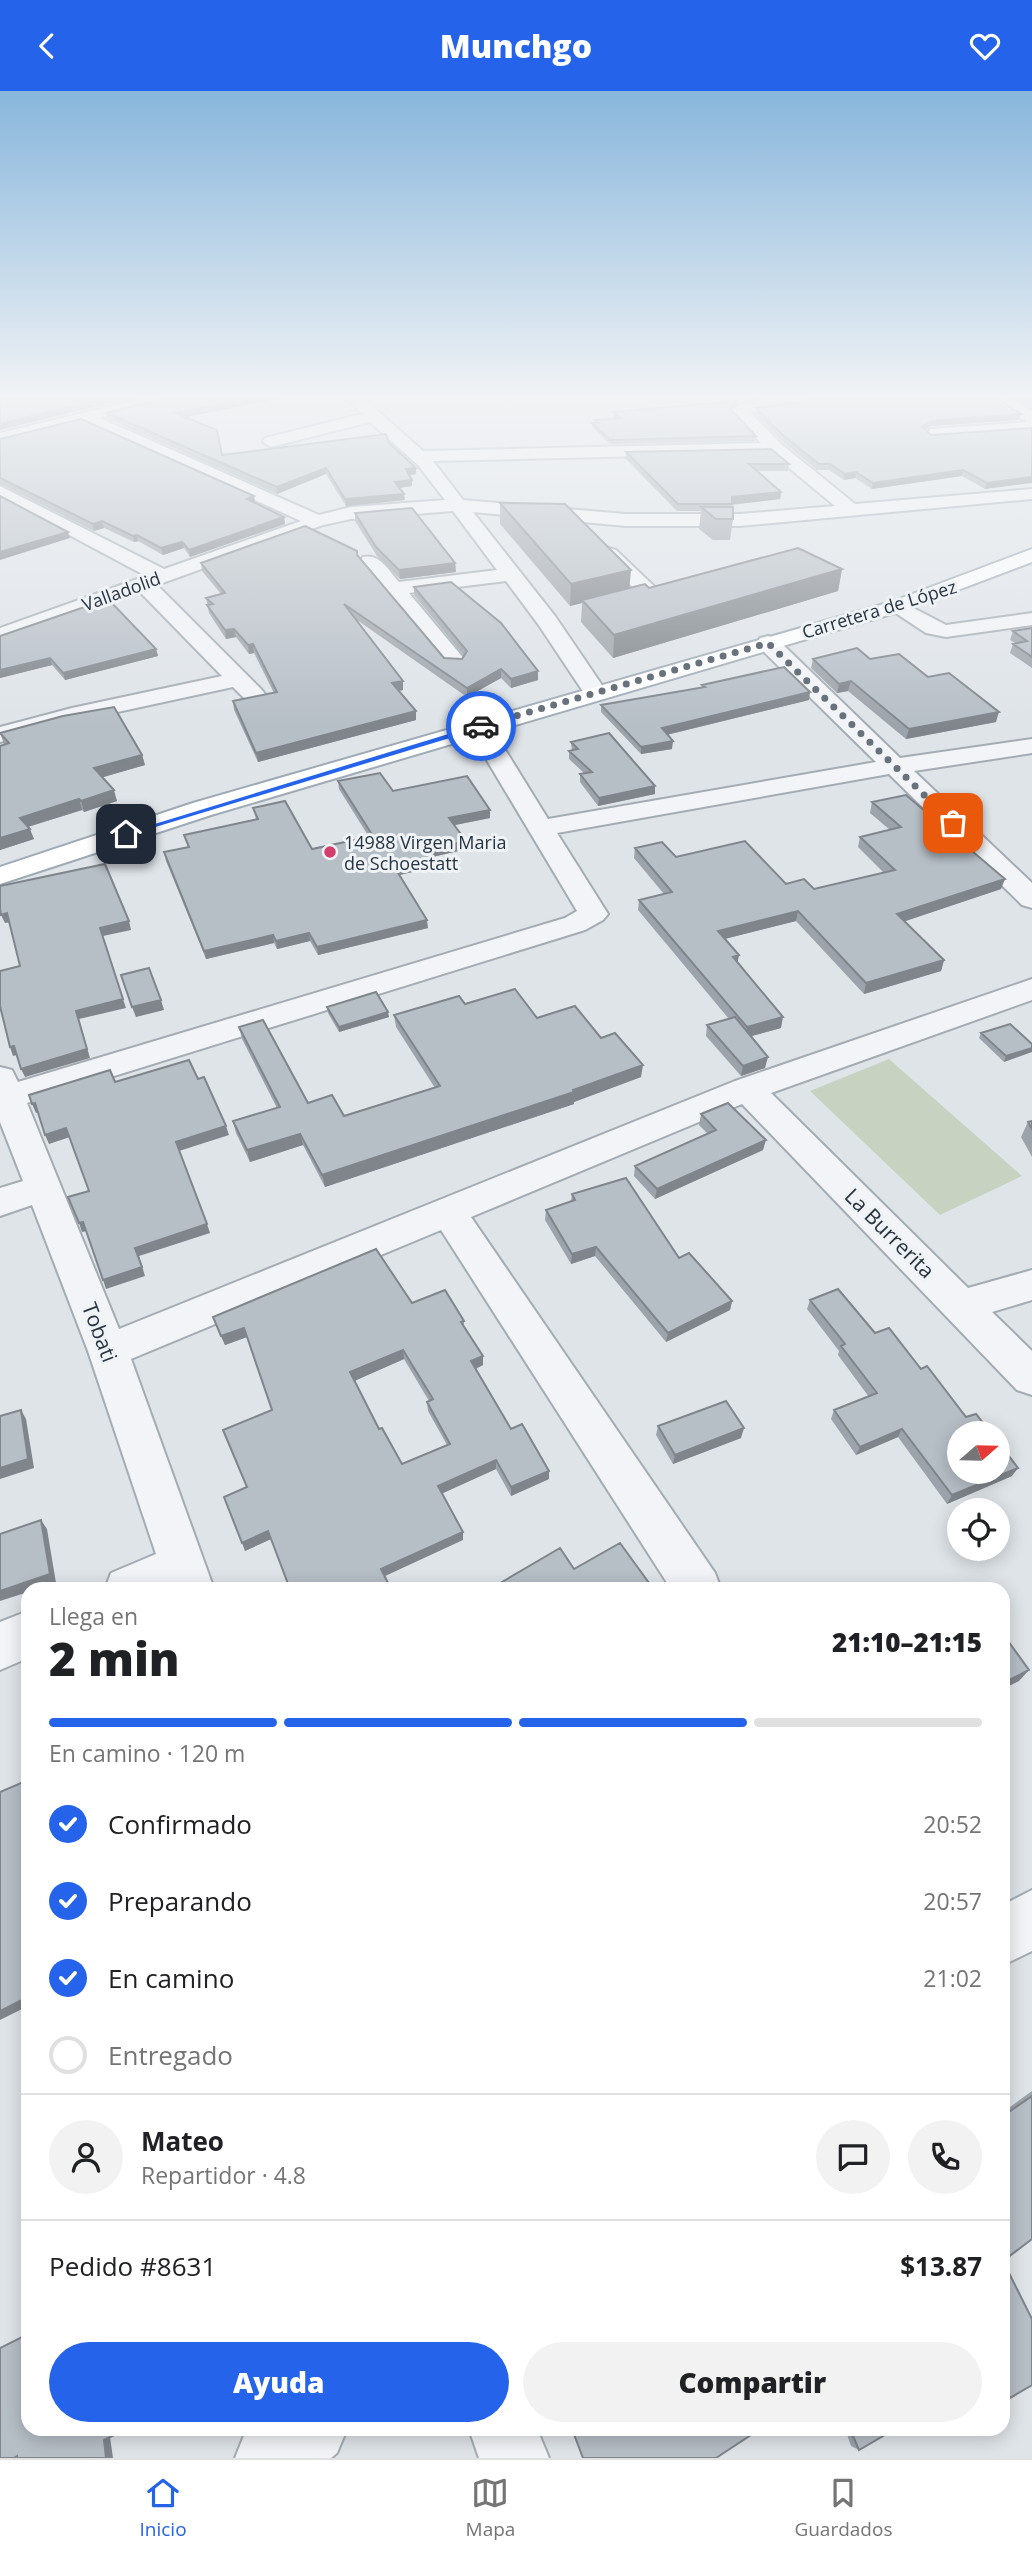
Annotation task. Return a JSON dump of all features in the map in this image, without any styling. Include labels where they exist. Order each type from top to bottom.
[{"type":"main road","name":"Carretera de López","points":[[0,876],[202,809],[898,606],[1032,555]]},
{"type":"street","points":[[0,735],[72,715],[247,688],[153,580],[27,506]]},
{"type":"street","points":[[284,506],[317,521]]},
{"type":"street","name":"Valladolid","points":[[0,635],[317,521],[351,513],[438,506]]},
{"type":"street","points":[[458,506],[512,574],[557,619],[596,694]]},
{"type":"street","name":"Valladolid","points":[[473,506],[626,520],[740,520],[900,506]]},
{"type":"street","points":[[846,506],[852,511]]},
{"type":"street","points":[[609,554],[660,594],[628,602]]},
{"type":"street","points":[[370,561],[454,660]]},
{"type":"street","points":[[396,589],[512,574]]},
{"type":"street","points":[[898,606],[934,628],[946,631],[1032,619]]},
{"type":"street","points":[[768,643],[1032,899]]},
{"type":"street","points":[[4,1088],[575,924],[593,914],[479,727]]},
{"type":"street","points":[[540,828],[894,766],[1032,746]]},
{"type":"street","points":[[108,1351],[747,1089],[1032,989]]},
{"type":"street","name":"Tobati","points":[[4,1088],[41,1188],[108,1351],[186,1577]]},
{"type":"street","name":"La Burrerita","points":[[747,1089],[1032,1378]]},
{"type":"street","points":[[0,1202],[41,1188]]},
{"type":"street","points":[[447,1210],[693,1582]]},
{"type":"street","points":[[961,1305],[1032,1285]]},
{"type":"street","points":[[162,1582],[186,1577]]},
{"type":"street","points":[[0,1646],[21,1637]]},
{"type":"street","points":[[1010,1932],[1032,1918]]},
{"type":"street","points":[[270,2458],[303,2436]]},
{"type":"street","points":[[506,2436],[514,2458]]},
{"type":"green space","points":[[889,1059],[1022,1176],[940,1215],[810,1091]]},
{"type":"building","points":[[0,506],[20,506],[68,532],[0,552]]},
{"type":"building","points":[[58,506],[262,506],[284,517],[189,550],[182,542],[161,548],[102,521],[93,524]]},
{"type":"building","points":[[503,506],[567,506],[631,570],[571,584]]},
{"type":"building","points":[[701,507],[733,507],[733,519],[716,519]]},
{"type":"building","points":[[412,508],[455,563],[399,570],[376,547],[355,513]]},
{"type":"building","points":[[305,526],[357,551],[357,555],[444,658],[462,659],[467,651],[414,587],[451,582],[501,623],[538,671],[511,679],[501,669],[467,688],[344,604],[403,681],[392,683],[416,711],[256,753],[233,701],[277,692],[253,644],[248,645],[234,629],[225,630],[207,605],[213,604],[206,598],[225,593],[201,563]]},
{"type":"building","points":[[798,548],[842,569],[614,635],[582,600],[645,584],[649,588]]},
{"type":"building","points":[[108,599],[156,649],[63,673],[50,658],[0,670],[0,636]]},
{"type":"building","points":[[1032,628],[1032,657],[1013,644],[1027,641],[1013,631]]},
{"type":"building","points":[[857,648],[870,659],[899,654],[928,677],[949,673],[999,712],[909,729],[851,681],[839,684],[813,659]]},
{"type":"building","points":[[784,667],[810,692],[662,728],[673,741],[641,747],[601,705],[705,687],[702,685]]},
{"type":"building","points":[[114,707],[142,755],[94,768],[114,790],[20,818],[30,829],[0,838],[0,746],[9,743],[0,733],[63,716]]},
{"type":"building","points":[[609,733],[655,786],[599,798],[580,774],[592,772],[569,751],[578,749],[571,742]]},
{"type":"building","points":[[380,773],[393,791],[467,776],[490,810],[449,818],[466,841],[427,850],[433,859],[395,868],[427,920],[317,947],[309,933],[276,941],[273,935],[204,951],[164,852],[189,847],[184,835],[258,819],[253,808],[285,801],[312,849],[373,836],[338,781]]},
{"type":"building","points":[[906,795],[1005,879],[897,914],[944,960],[866,983],[798,911],[718,931],[739,955],[733,957],[783,1017],[747,1027],[639,900],[672,892],[635,848],[662,842],[676,857],[745,841],[786,884],[804,879],[814,889],[895,870],[860,837],[901,827],[872,802]]},
{"type":"building","points":[[105,864],[129,921],[100,928],[123,999],[76,1011],[87,1049],[21,1069],[14,1046],[10,1047],[0,1006],[0,971],[20,966],[7,913],[1,915],[0,886]]},
{"type":"building","points":[[149,968],[161,1000],[132,1007],[121,975]]},
{"type":"building","points":[[515,989],[537,1018],[575,1006],[601,1038],[615,1033],[643,1065],[573,1090],[574,1092],[322,1175],[300,1134],[247,1150],[233,1121],[280,1107],[239,1027],[263,1020],[308,1103],[332,1095],[344,1116],[440,1086],[394,1015],[459,996],[465,1004]]},
{"type":"building","points":[[376,992],[388,1012],[339,1027],[327,1007]]},
{"type":"building","points":[[735,1017],[768,1057],[743,1066],[707,1025]]},
{"type":"building","points":[[1010,1024],[1032,1044],[1032,1048],[1006,1056],[981,1033]]},
{"type":"building","points":[[189,1060],[198,1079],[204,1077],[226,1126],[176,1142],[207,1224],[135,1248],[142,1267],[103,1280],[83,1222],[79,1223],[68,1197],[89,1191],[66,1128],[45,1135],[35,1103],[32,1104],[29,1095],[110,1070],[115,1082]]},
{"type":"building","points":[[728,1103],[766,1140],[657,1189],[635,1166],[716,1130],[701,1114]]},
{"type":"building","points":[[626,1178],[679,1258],[689,1253],[732,1301],[668,1333],[596,1247],[572,1254],[546,1210],[575,1200],[572,1194]]},
{"type":"building","points":[[376,1249],[412,1303],[445,1290],[464,1321],[461,1322],[483,1356],[471,1361],[511,1429],[522,1424],[549,1471],[511,1487],[496,1460],[438,1486],[463,1532],[381,1569],[388,1582],[287,1582],[268,1531],[242,1543],[224,1497],[247,1487],[223,1430],[272,1410],[244,1328],[221,1336],[213,1317]],"holes":[[[403,1350],[433,1399],[427,1402],[450,1444],[402,1464],[382,1428],[379,1429],[350,1372]]]},
{"type":"building","points":[[838,1289],[875,1333],[889,1328],[921,1369],[927,1366],[966,1417],[976,1414],[982,1421],[947,1421],[947,1484],[979,1484],[952,1495],[902,1429],[860,1447],[834,1410],[877,1393],[841,1346],[845,1344],[810,1300]]},
{"type":"building","points":[[726,1401],[744,1428],[675,1455],[658,1426]]},
{"type":"building","points":[[21,1410],[28,1459],[0,1468],[0,1416]]},
{"type":"building","points":[[1010,1458],[1018,1468],[1010,1471]]},
{"type":"building","points":[[41,1520],[50,1574],[0,1591],[0,1534]]},
{"type":"building","points":[[620,1543],[648,1582],[502,1582],[560,1548],[574,1569]]},
{"type":"building","points":[[1010,1644],[1029,1670],[1010,1680]]},
{"type":"building","points":[[21,1783],[21,2000],[0,2011],[0,1792]]},
{"type":"building","points":[[1032,2096],[1032,2239],[1010,2256],[1010,2111]]},
{"type":"building","points":[[1010,2275],[1032,2319],[1032,2385],[1010,2398]]},
{"type":"building","points":[[21,2338],[21,2436],[112,2436],[104,2440],[106,2458],[0,2458],[0,2348]]},
{"type":"building","points":[[575,2436],[749,2436],[716,2458],[583,2458]]},
{"type":"building","points":[[853,2436],[883,2436],[859,2450]]},
{"type":"way so far","points":[[481,726],[768,643],[953,823]]},
{"type":"place","name":"14988 Virgen Maria de Schoestatt","points":[[330,852]]},
{"type":"route","points":[[126,834],[481,726]]}]
